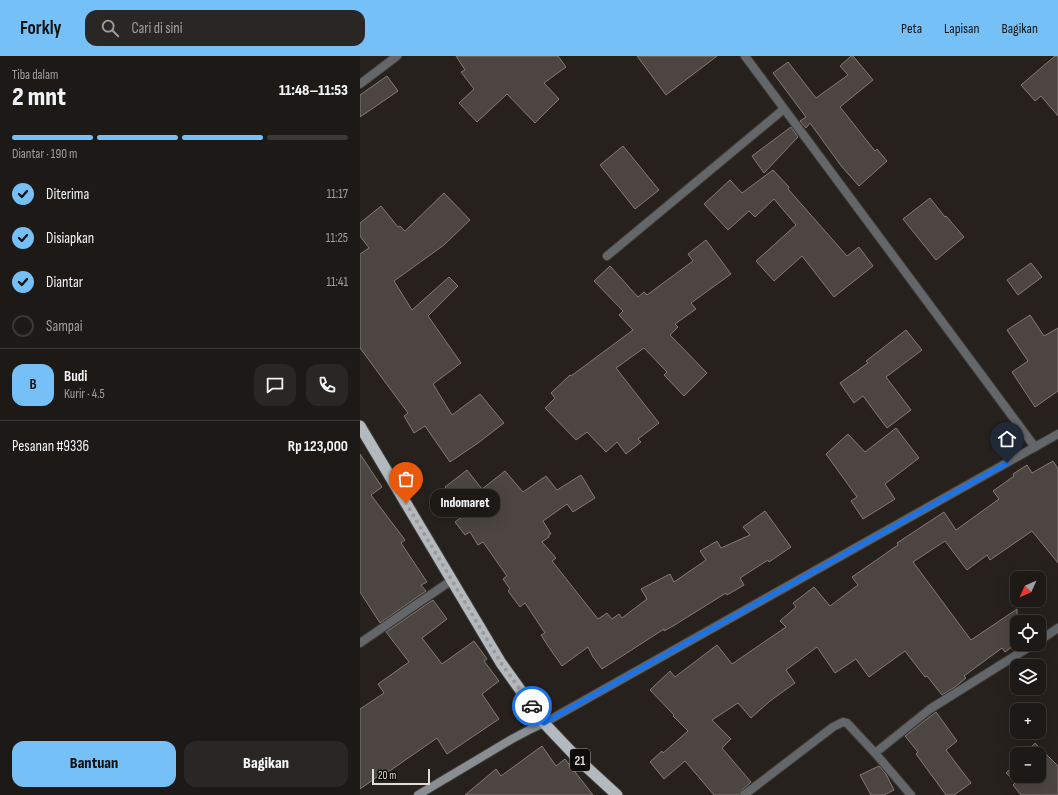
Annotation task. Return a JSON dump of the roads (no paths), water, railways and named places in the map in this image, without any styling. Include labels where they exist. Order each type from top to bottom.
[{"type":"highway","name":"21","points":[[360,426],[501,663],[544,723],[581,762],[617,795]]},
{"type":"main road","points":[[418,795],[512,739],[544,723]]},
{"type":"street","points":[[360,84],[397,56]]},
{"type":"street","points":[[745,56],[1034,447]]},
{"type":"street","points":[[607,256],[784,109]]},
{"type":"street","points":[[544,723],[1058,434]]},
{"type":"street","points":[[360,643],[452,580]]},
{"type":"street","points":[[1046,636],[1058,628]]},
{"type":"street","points":[[874,753],[930,709],[1023,651]]},
{"type":"street","points":[[744,795],[833,727],[843,722],[847,723],[911,795]]},
{"type":"place","name":"Indomaret","points":[[406,503]]}]
